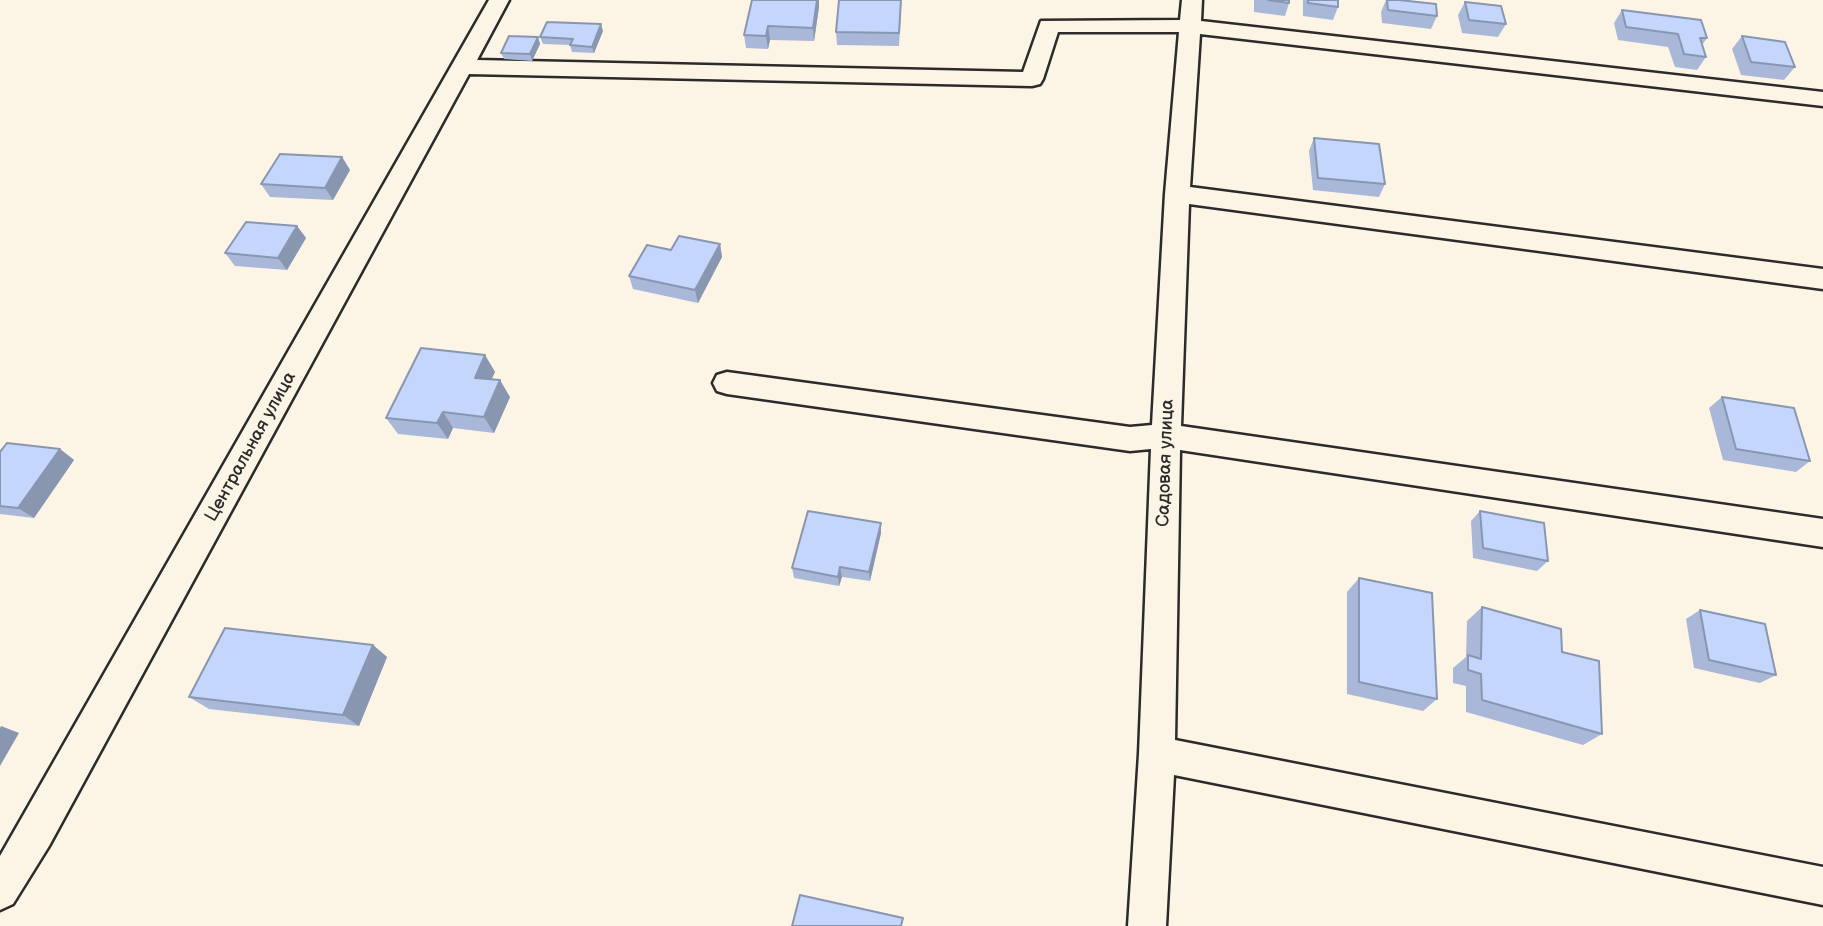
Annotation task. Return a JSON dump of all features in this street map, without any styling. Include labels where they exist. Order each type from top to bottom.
[{"type":"street","name":"Центральная улица","points":[[0,891],[36,833],[499,0]]},
{"type":"street","points":[[464,67],[1032,79],[1049,26],[1192,13],[1823,99]]},
{"type":"street","name":"Садовая улица","points":[[1147,926],[1157,754],[1166,436],[1177,194],[1192,13]]},
{"type":"street","points":[[1177,194],[1823,279]]},
{"type":"street","points":[[727,383],[1130,439],[1166,436],[1823,533]]},
{"type":"street","points":[[1157,754],[1823,886]]},
{"type":"building","points":[[752,0],[817,0],[813,28],[768,26],[766,36],[744,35]]},
{"type":"building","points":[[839,0],[901,0],[899,33],[836,32]]},
{"type":"building","points":[[1268,0],[1289,0],[1289,3]]},
{"type":"building","points":[[1308,0],[1338,0],[1338,7],[1308,3]]},
{"type":"building","points":[[1387,0],[1436,4],[1437,16],[1388,10]]},
{"type":"building","points":[[1465,2],[1501,6],[1506,24],[1469,20]]},
{"type":"building","points":[[1622,10],[1701,20],[1707,38],[1700,38],[1706,57],[1684,54],[1678,34],[1626,27]]},
{"type":"building","points":[[547,22],[601,24],[592,47],[570,45],[573,39],[540,37]]},
{"type":"building","points":[[509,36],[538,37],[530,54],[501,53]]},
{"type":"building","points":[[1742,36],[1785,42],[1795,67],[1751,62]]},
{"type":"building","points":[[1314,138],[1379,144],[1385,184],[1318,178]]},
{"type":"building","points":[[280,154],[342,157],[325,188],[261,184]]},
{"type":"building","points":[[246,222],[297,226],[278,258],[225,253]]},
{"type":"building","points":[[679,236],[720,244],[695,290],[629,276],[647,245],[671,250]]},
{"type":"building","points":[[421,348],[485,355],[475,378],[500,380],[484,417],[443,412],[437,423],[386,418]]},
{"type":"building","points":[[1722,397],[1794,408],[1810,461],[1736,449]]},
{"type":"building","points":[[7,443],[60,449],[18,508],[0,506],[0,452]]},
{"type":"building","points":[[808,511],[881,523],[869,572],[840,567],[838,577],[792,568]]},
{"type":"building","points":[[1480,511],[1544,523],[1548,561],[1483,548]]},
{"type":"building","points":[[1359,578],[1432,593],[1437,699],[1359,682]]},
{"type":"building","points":[[1482,607],[1561,629],[1562,652],[1599,661],[1602,734],[1482,700],[1481,674],[1468,670],[1468,655],[1481,659]]},
{"type":"building","points":[[1700,610],[1765,624],[1776,675],[1709,660]]},
{"type":"building","points":[[225,628],[373,645],[343,715],[189,697]]},
{"type":"building","points":[[800,895],[903,918],[901,926],[792,926]]}]
